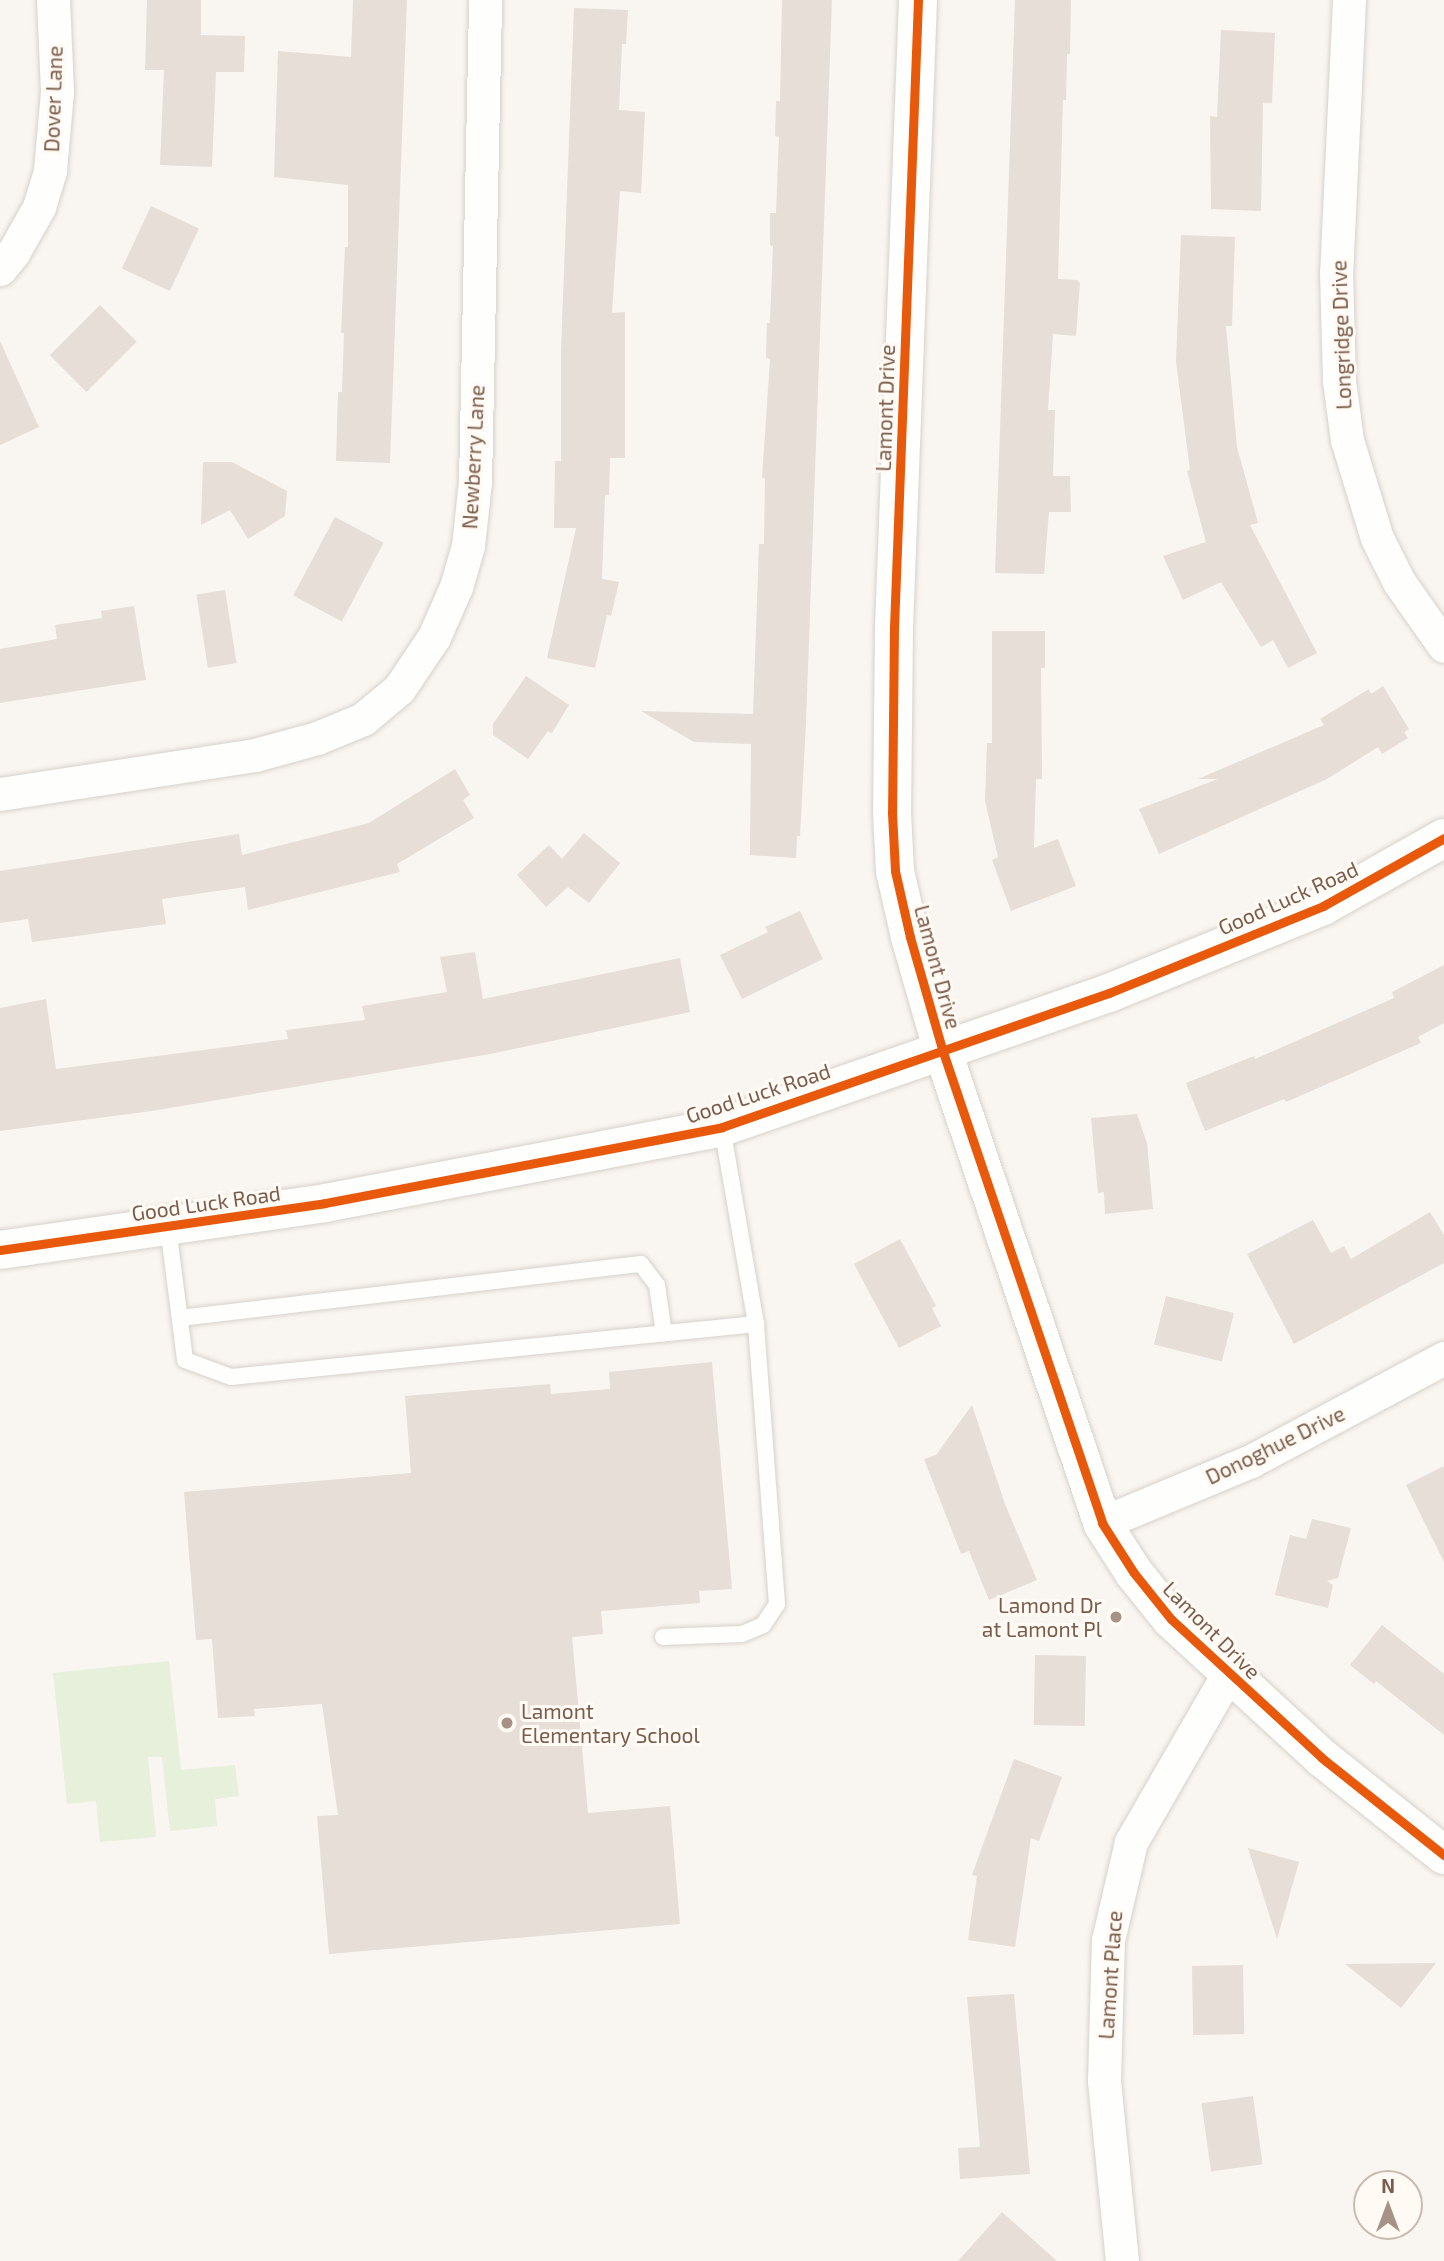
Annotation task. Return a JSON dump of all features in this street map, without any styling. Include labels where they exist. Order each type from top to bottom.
[{"type":"street","name":"Dover Lane","points":[[0,269],[13,253],[39,207],[50,170],[57,91],[53,0]]},
{"type":"street","name":"Newberry Lane","points":[[0,794],[255,755],[317,738],[363,719],[399,689],[434,637],[456,587],[468,546],[475,482],[485,0]]},
{"type":"street","name":"Lamont Drive","points":[[918,0],[894,627],[892,813],[895,871],[943,1052],[1102,1523],[1134,1573],[1171,1619],[1322,1758],[1444,1855]]},
{"type":"street","name":"Longridge Drive","points":[[1349,0],[1336,272],[1339,381],[1347,440],[1377,538],[1399,582],[1444,646]]},
{"type":"street","name":"Good Luck Road","points":[[0,1250],[168,1227],[486,1174],[722,1127],[1109,993],[1323,906],[1444,838]]},
{"type":"street","name":"Donoghue Drive","points":[[1102,1523],[1251,1461],[1444,1358]]},
{"type":"street","name":"Lamont Place","points":[[1122,2261],[1104,2081],[1111,1926],[1131,1842],[1228,1674]]},
{"type":"lane","points":[[663,1637],[742,1634],[763,1625],[778,1604],[756,1324],[722,1127]]},
{"type":"lane","points":[[168,1227],[185,1360],[232,1377],[756,1324]]},
{"type":"lane","points":[[180,1318],[640,1264],[657,1285],[664,1334]]},
{"type":"green space","points":[[169,1661],[181,1770],[235,1765],[239,1796],[215,1799],[217,1826],[170,1831],[162,1757],[148,1757],[156,1837],[100,1842],[96,1801],[67,1804],[53,1673]]},
{"type":"building","points":[[147,0],[201,0],[201,35],[245,36],[244,72],[216,72],[212,167],[160,165],[164,70],[145,70]]},
{"type":"building","points":[[353,0],[407,0],[390,463],[336,461],[338,392],[342,392],[344,333],[341,333],[345,247],[348,247],[348,185],[274,177],[278,51],[351,57]]},
{"type":"building","points":[[782,0],[832,0],[806,723],[800,836],[797,836],[796,858],[750,855],[751,744],[694,742],[641,711],[753,714],[759,544],[764,544],[765,478],[762,478],[770,359],[766,358],[773,246],[770,245],[770,213],[776,213],[779,137],[775,136],[776,101],[780,101]]},
{"type":"building","points":[[1015,0],[1071,0],[1070,54],[1067,54],[1066,100],[1063,100],[1058,279],[1077,280],[1080,283],[1076,336],[1053,334],[1048,410],[1055,410],[1053,476],[1070,476],[1071,512],[1049,512],[1044,574],[995,573]]},
{"type":"building","points":[[574,8],[628,10],[626,44],[622,44],[619,110],[645,112],[641,193],[620,191],[612,313],[625,312],[625,458],[610,458],[609,495],[605,495],[602,579],[619,582],[611,616],[607,615],[595,668],[547,658],[576,528],[554,528],[555,461],[561,461],[561,350]]},
{"type":"building","points":[[1221,30],[1275,33],[1272,103],[1263,103],[1261,211],[1211,209],[1210,116],[1217,117]]},
{"type":"building","points":[[151,206],[199,228],[170,291],[122,269]]},
{"type":"building","points":[[1181,235],[1235,237],[1232,326],[1226,326],[1237,447],[1258,523],[1250,525],[1317,653],[1288,668],[1273,640],[1261,647],[1221,582],[1183,600],[1163,556],[1206,542],[1187,471],[1190,470],[1176,362]]},
{"type":"building","points":[[100,305],[137,342],[87,392],[50,355]]},
{"type":"building","points":[[0,341],[39,427],[0,445]]},
{"type":"building","points":[[203,462],[232,462],[287,491],[285,516],[248,539],[230,510],[201,525]]},
{"type":"building","points":[[335,517],[384,543],[342,621],[293,596]]},
{"type":"building","points":[[225,590],[237,663],[208,668],[196,595]]},
{"type":"building","points":[[134,606],[146,680],[0,703],[0,649],[57,639],[55,625],[102,618],[101,611]]},
{"type":"building","points":[[992,631],[1045,631],[1045,668],[1041,668],[1042,779],[1036,779],[1034,848],[1058,839],[1076,886],[1011,911],[992,860],[998,857],[985,801],[987,743],[992,743]]},
{"type":"building","points":[[526,676],[569,705],[552,733],[548,731],[528,759],[493,735],[493,724]]},
{"type":"building","points":[[1383,686],[1409,729],[1404,732],[1408,738],[1382,754],[1378,747],[1327,779],[1159,854],[1139,809],[1218,779],[1198,779],[1324,725],[1320,719],[1369,689],[1371,694]]},
{"type":"building","points":[[455,769],[470,795],[463,800],[474,818],[397,864],[400,872],[248,910],[245,887],[162,899],[166,924],[32,942],[28,919],[0,923],[0,871],[239,834],[242,855],[369,823]]},
{"type":"building","points":[[584,833],[620,863],[589,903],[568,887],[546,907],[517,875],[549,845],[562,859]]},
{"type":"building","points":[[800,911],[823,959],[742,999],[720,955],[768,932],[765,927]]},
{"type":"building","points":[[475,952],[483,999],[680,958],[690,1012],[490,1054],[152,1111],[0,1131],[0,1008],[46,999],[56,1069],[288,1039],[286,1030],[365,1020],[362,1006],[447,992],[440,957]]},
{"type":"building","points":[[1444,965],[1444,1023],[1418,1037],[1421,1043],[1286,1102],[1284,1099],[1205,1131],[1186,1083],[1254,1056],[1255,1059],[1394,998],[1392,992]]},
{"type":"building","points":[[1137,1114],[1147,1143],[1153,1209],[1105,1214],[1104,1192],[1098,1193],[1091,1118]]},
{"type":"building","points":[[1430,1212],[1444,1235],[1444,1263],[1294,1344],[1247,1254],[1313,1220],[1331,1253],[1344,1246],[1351,1259]]},
{"type":"building","points":[[900,1239],[936,1306],[932,1308],[941,1326],[899,1348],[854,1264]]},
{"type":"building","points":[[1166,1296],[1234,1313],[1222,1361],[1154,1345]]},
{"type":"building","name":"Lamont Elementary School","points":[[712,1362],[732,1589],[699,1591],[700,1603],[601,1611],[603,1634],[572,1637],[588,1813],[670,1806],[680,1924],[329,1954],[317,1816],[338,1815],[322,1704],[254,1709],[255,1716],[218,1718],[212,1639],[196,1640],[184,1492],[411,1473],[405,1396],[550,1384],[551,1394],[610,1389],[609,1372]]},
{"type":"building","points":[[972,1405],[1005,1504],[1037,1580],[989,1600],[969,1551],[961,1554],[924,1459],[936,1455]]},
{"type":"building","points":[[1444,1466],[1444,1562],[1406,1485]]},
{"type":"building","points":[[1312,1519],[1351,1528],[1338,1578],[1327,1581],[1333,1585],[1328,1608],[1275,1595],[1290,1535],[1306,1539]]},
{"type":"building","points":[[1382,1625],[1444,1674],[1444,1735],[1376,1681],[1374,1684],[1350,1665]]},
{"type":"building","points":[[1035,1655],[1086,1656],[1085,1726],[1034,1725]]},
{"type":"building","points":[[1014,1759],[1062,1777],[1039,1841],[1031,1838],[1015,1947],[968,1940],[977,1876],[972,1875]]},
{"type":"building","points":[[1248,1848],[1299,1862],[1277,1939]]},
{"type":"building","points":[[1436,1963],[1401,2008],[1345,1964]]},
{"type":"building","points":[[1243,1965],[1244,2034],[1193,2035],[1192,1966]]},
{"type":"building","points":[[1014,1994],[1030,2174],[960,2179],[958,2148],[980,2147],[967,1997]]},
{"type":"building","points":[[1253,2096],[1263,2164],[1211,2172],[1202,2103]]},
{"type":"building","points":[[1002,2212],[1057,2261],[958,2261]]},
{"type":"cycle path","points":[[918,0],[894,627],[892,813],[895,871],[910,937],[943,1052],[1102,1523],[1134,1573],[1171,1619],[1322,1758],[1444,1855]]},
{"type":"cycle path","points":[[0,1250],[325,1203],[722,1127],[1109,993],[1323,906],[1444,838]]},
{"type":"place","name":"Lamond Dr at Lamont Pl","points":[[1116,1617]]},
{"type":"place","name":"Lamont Elementary School","points":[[507,1723]]}]
